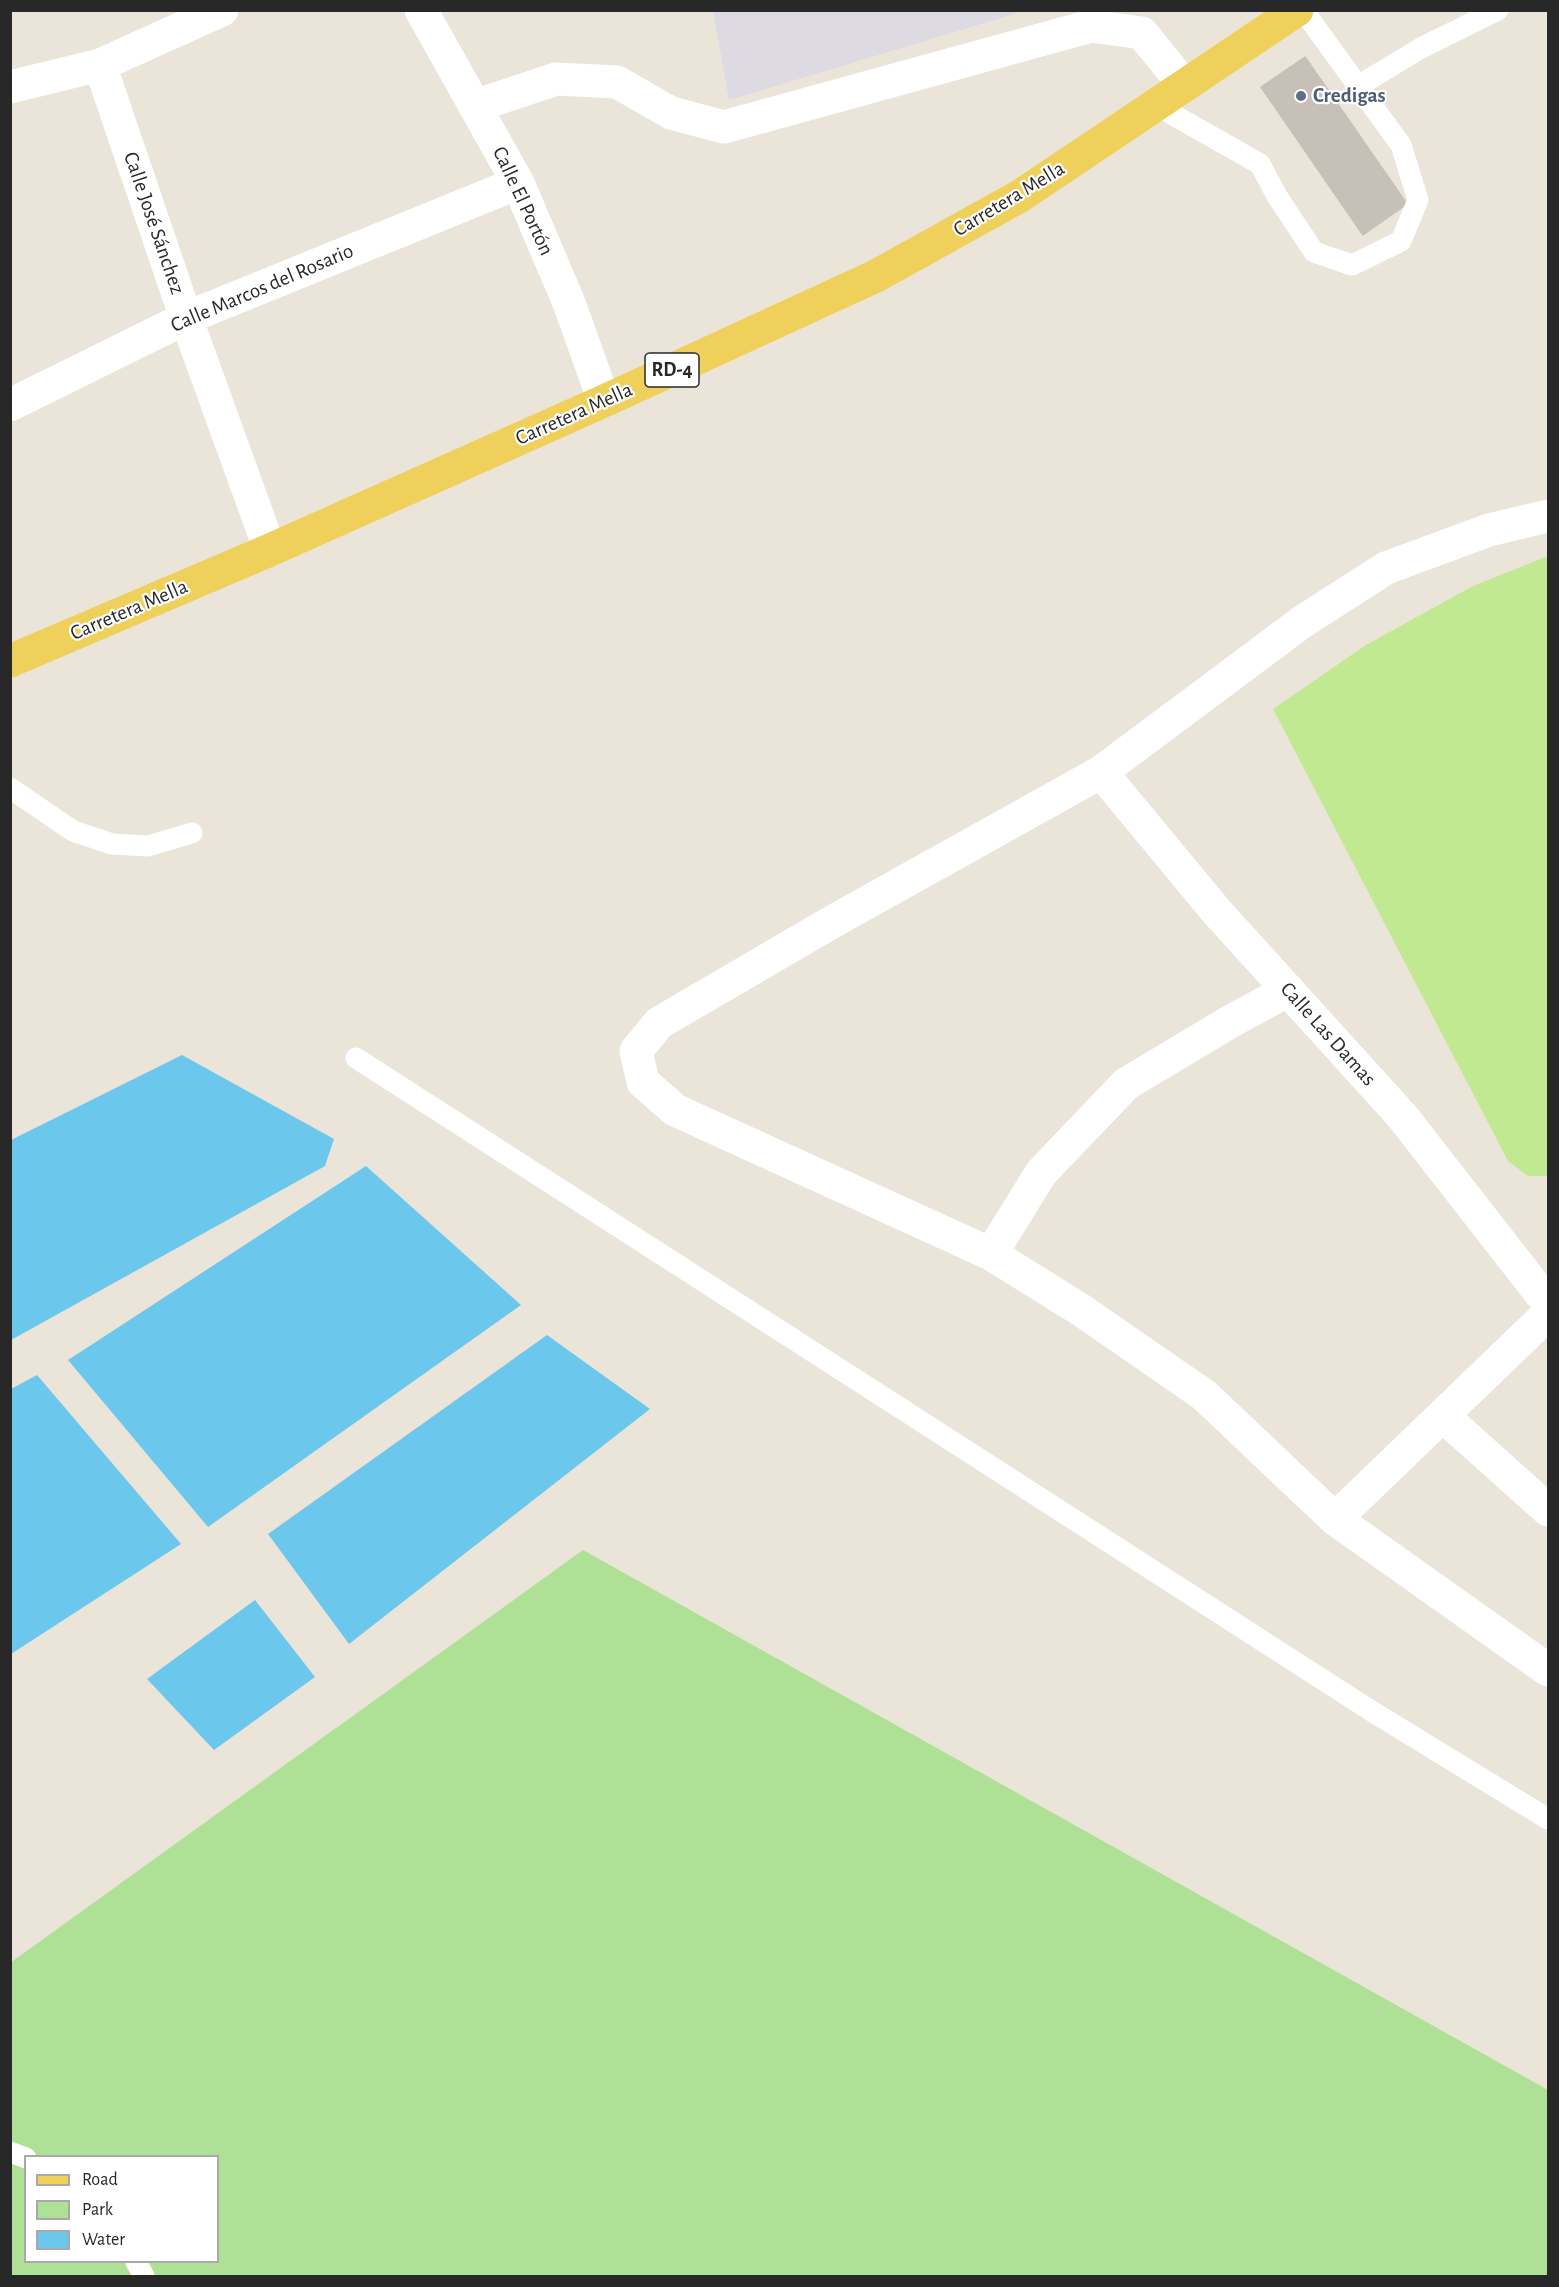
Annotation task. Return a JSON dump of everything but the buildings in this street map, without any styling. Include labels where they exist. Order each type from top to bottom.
[{"type":"main road","name":"Carretera Mella","points":[[10,661],[270,550],[604,401],[876,276],[1020,196],[1297,10]]},
{"type":"street","points":[[10,87],[100,64],[222,10]]},
{"type":"street","name":"Calle El Portón","points":[[421,10],[518,183],[570,303],[604,401]]},
{"type":"street","points":[[475,106],[556,79],[617,82],[671,113],[724,127],[1091,26],[1142,33],[1185,85]]},
{"type":"street","name":"Calle José Sánchez","points":[[100,64],[186,318],[270,550]]},
{"type":"street","name":"Calle Marcos del Rosario","points":[[10,405],[186,318],[518,183]]},
{"type":"street","points":[[1548,516],[1489,530],[1386,568],[1302,622],[1101,772],[832,922],[659,1023],[636,1051],[643,1082],[675,1110],[991,1254],[1081,1310],[1204,1395],[1335,1519],[1548,1670]]},
{"type":"street","name":"Calle Las Damas","points":[[1101,772],[1217,912],[1402,1116],[1548,1302]]},
{"type":"street","points":[[991,1254],[1041,1173],[1126,1084],[1288,990]]},
{"type":"street","points":[[1335,1519],[1548,1314]]},
{"type":"street","points":[[1443,1416],[1548,1510]]},
{"type":"lane","points":[[1156,105],[1260,164],[1277,196],[1314,252],[1352,265],[1401,242],[1418,200],[1401,145],[1303,10]]},
{"type":"lane","points":[[1358,86],[1421,48],[1498,10]]},
{"type":"lane","points":[[10,788],[73,831],[112,844],[148,846],[192,833]]},
{"type":"lane","points":[[356,1058],[1373,1712],[1548,1819]]},
{"type":"lane","points":[[137,2263],[144,2277]]},
{"type":"shaded area","points":[[713,10],[1024,10],[1024,11],[729,100]]},
{"type":"green space","points":[[1548,556],[1548,1176],[1528,1176],[1508,1161],[1273,709],[1366,645],[1473,586]]},
{"type":"green space","points":[[583,1550],[1548,2090],[1548,2276],[11,2276],[10,1963]]},
{"type":"water","points":[[182,1055],[334,1139],[325,1166],[11,1340],[11,1140]]},
{"type":"water","points":[[366,1166],[521,1305],[208,1527],[68,1360]]},
{"type":"water","points":[[547,1335],[650,1409],[349,1644],[268,1534]]},
{"type":"water","points":[[37,1375],[181,1544],[11,1654],[11,1389]]},
{"type":"water","points":[[255,1600],[315,1677],[214,1750],[147,1679]]},
{"type":"place","name":"Credigas","points":[[1301,96]]}]
